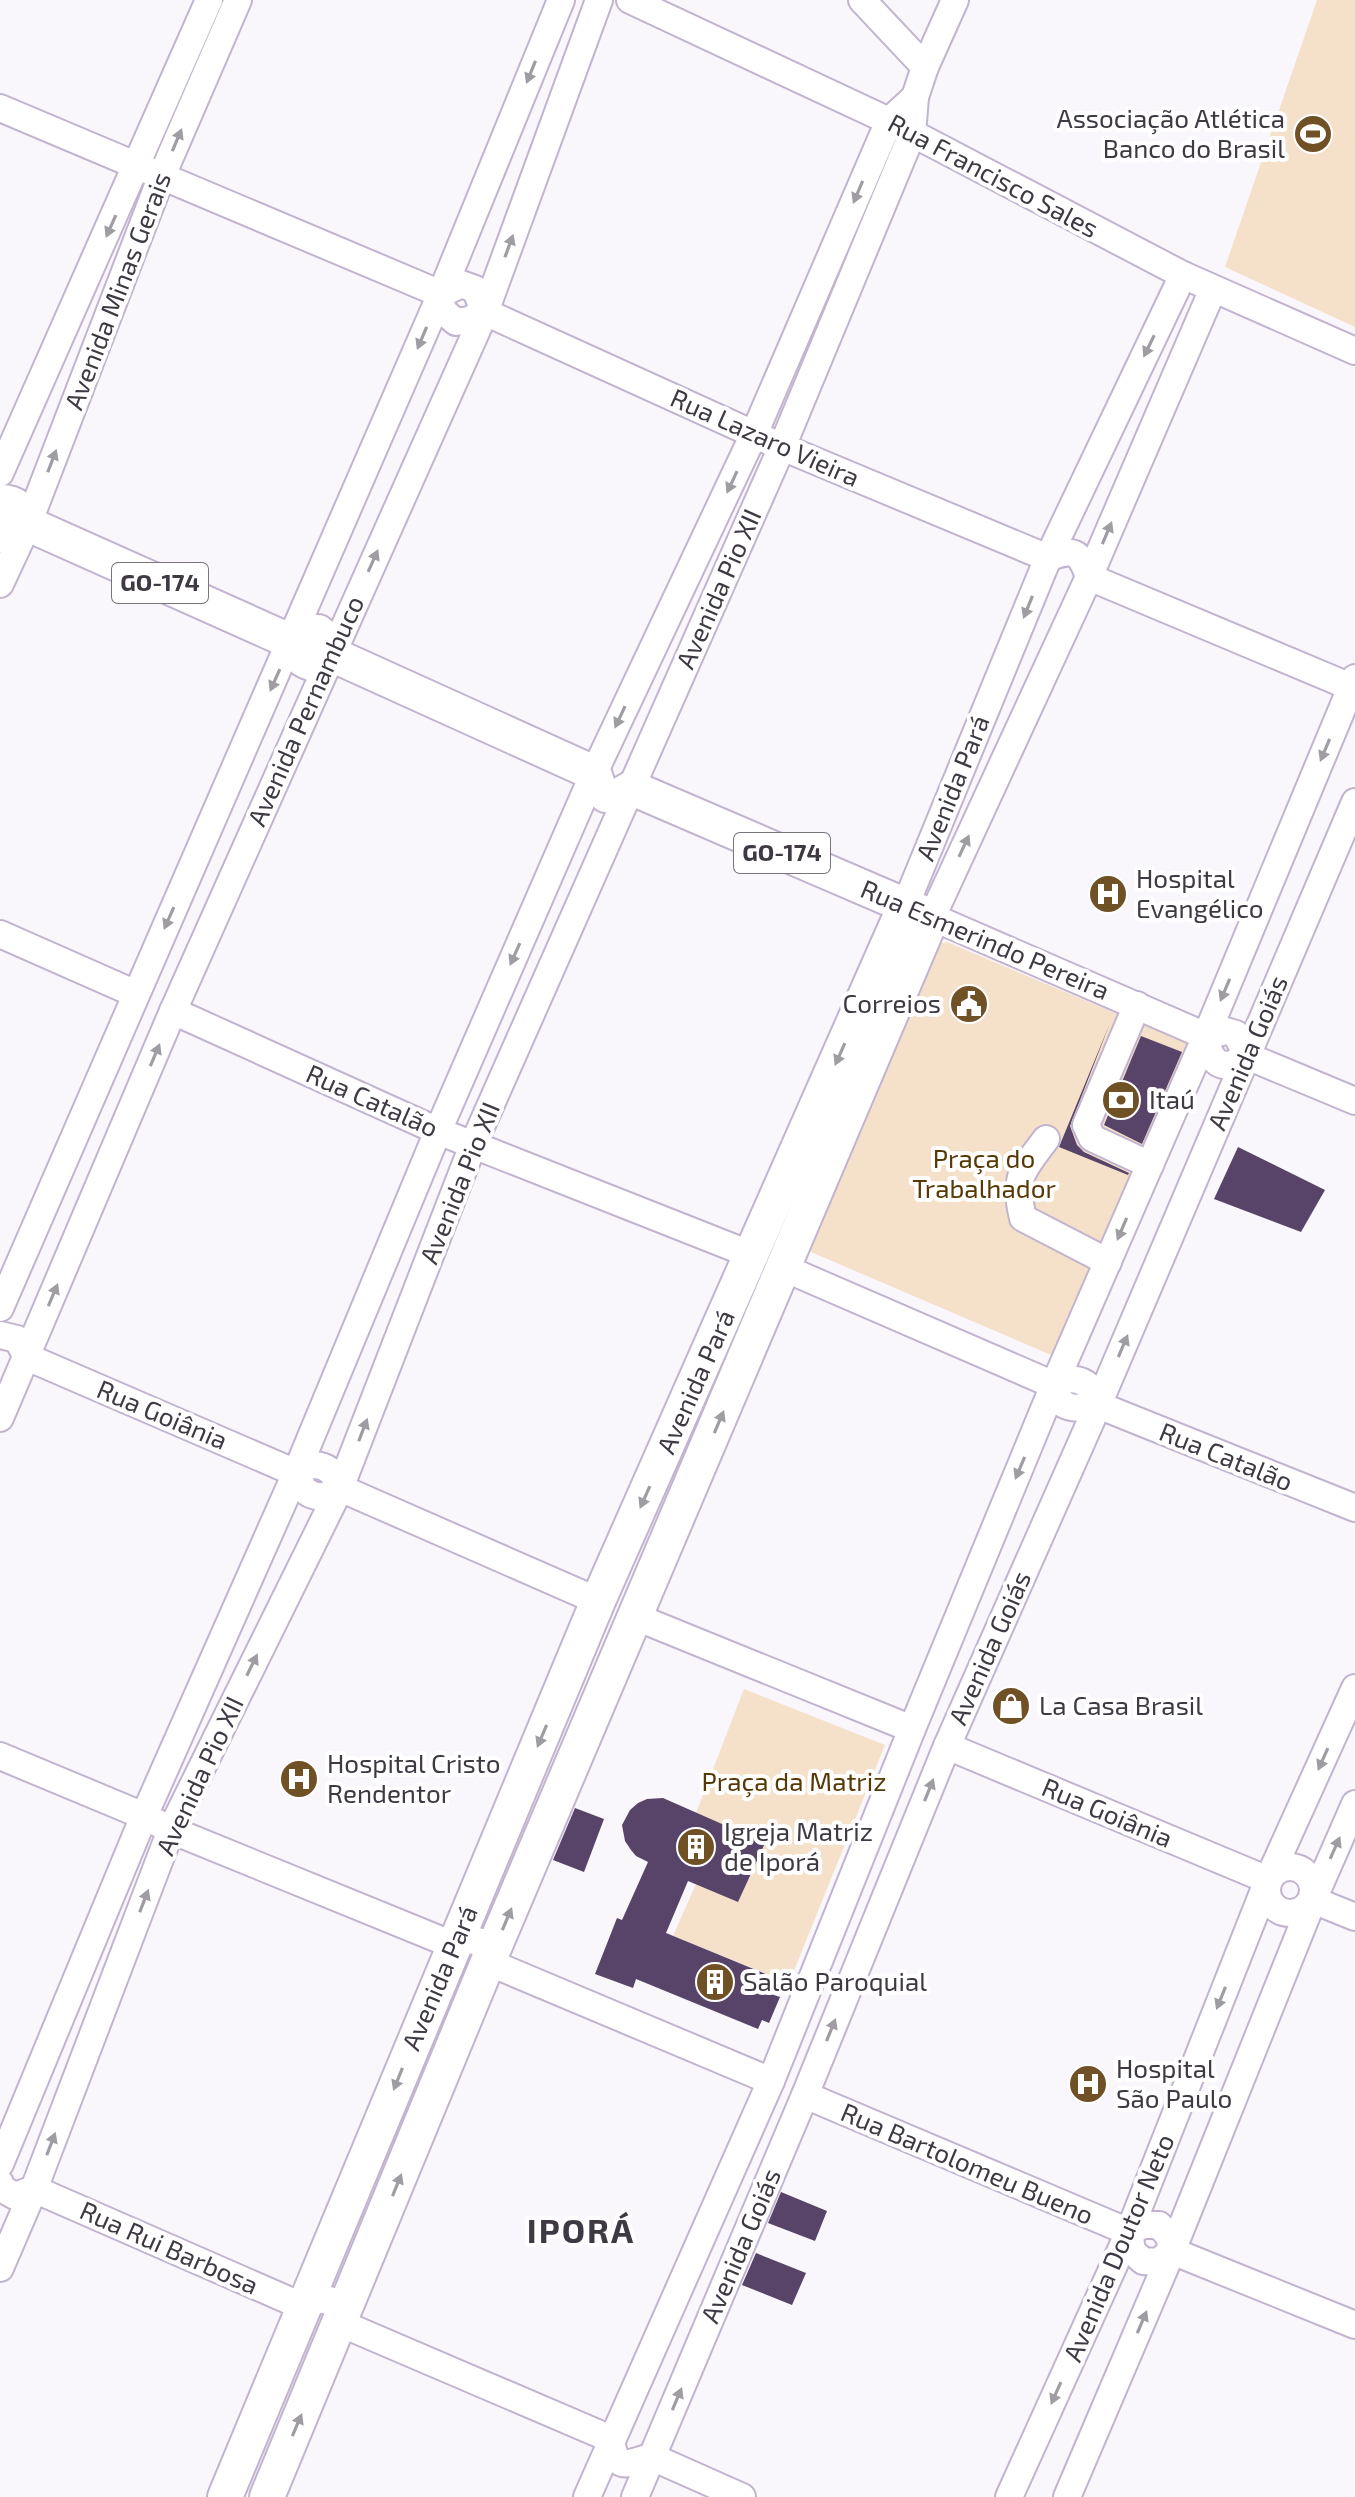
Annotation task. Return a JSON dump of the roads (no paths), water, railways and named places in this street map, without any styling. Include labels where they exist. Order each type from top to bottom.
[{"type":"main road","name":"Rua Esmerindo Pereira","points":[[0,502],[13,502],[21,508],[14,529],[292,642],[307,632],[318,632],[325,638],[331,654],[594,773],[599,788],[606,795],[618,796],[632,788],[918,911]]},
{"type":"main road","name":"Avenida Pará","points":[[225,2497],[598,1601],[752,1255],[918,911]]},
{"type":"main road","name":"Avenida Pará","points":[[267,2497],[488,1962],[784,1268],[918,911]]},
{"type":"street","name":"Avenida Minas Gerais","points":[[0,584],[14,529],[149,172],[209,0]]},
{"type":"street","name":"Avenida Minas Gerais","points":[[0,473],[238,0]]},
{"type":"street","name":"Avenida Pernambuco","points":[[0,1308],[292,642],[441,294],[561,0]]},
{"type":"street","name":"Avenida Pernambuco","points":[[0,1418],[173,1011],[485,312],[599,0]]},
{"type":"street","name":"Rua Francisco Sales","points":[[630,0],[900,127],[1183,275],[1355,351]]},
{"type":"street","points":[[862,0],[925,67]]},
{"type":"street","name":"Avenida Pio XII","points":[[0,2167],[144,1816],[296,1473],[438,1131],[594,773],[915,97],[955,0]]},
{"type":"street","name":"Rua Lazaro Vieira","points":[[0,108],[441,294],[461,284],[475,289],[485,312],[782,447],[1048,558]]},
{"type":"street","name":"Avenida Pio XII","points":[[0,2268],[34,2189],[171,1830],[340,1488],[473,1145],[782,447],[900,127]]},
{"type":"street","name":"Avenida Pará","points":[[918,911],[1048,558],[1183,275]]},
{"type":"street","name":"Avenida Pará","points":[[918,911],[1089,577],[1213,289]]},
{"type":"street","points":[[587,2497],[771,2081],[1054,1385],[1354,689],[1089,577],[1069,586],[1059,584],[1050,574],[1048,558]]},
{"type":"street","name":"Avenida Goiás","points":[[635,2497],[805,2095],[947,1746],[1098,1405],[1355,802]]},
{"type":"street","name":"Rua Esmerindo Pereira","points":[[918,911],[1206,1036],[1211,1057],[1218,1063],[1229,1065],[1247,1056],[1355,1101]]},
{"type":"street","name":"Rua Catalão","points":[[0,934],[136,994],[137,1008],[147,1018],[162,1019],[173,1011],[438,1131],[752,1255],[752,1271],[761,1278],[772,1279],[784,1268],[1054,1385],[1068,1379],[1083,1381],[1094,1391],[1098,1405],[1355,1508]]},
{"type":"street","points":[[1137,1005],[1086,1125],[1092,1138],[1150,1165]]},
{"type":"street","points":[[1046,1139],[1022,1170],[1017,1193],[1023,1218],[1108,1262]]},
{"type":"street","name":"Rua Goiânia","points":[[0,1335],[17,1339],[27,1357],[296,1473],[299,1484],[307,1494],[318,1497],[330,1495],[340,1488],[598,1601],[599,1612],[606,1621],[616,1625],[627,1624],[636,1617],[912,1729],[910,1741],[915,1752],[921,1756],[939,1755],[947,1746],[1268,1880]]},
{"type":"street","points":[[0,1361],[15,1363],[27,1357]]},
{"type":"street","name":"Avenida Doutor Neto","points":[[1009,2497],[1129,2232],[1268,1880],[1355,1688]]},
{"type":"street","name":"Rua Bartolomeu Bueno","points":[[0,1756],[171,1830],[453,1945],[457,1963],[465,1968],[476,1970],[488,1962],[771,2081],[771,2097],[780,2105],[792,2106],[805,2095],[1129,2232]]},
{"type":"street","name":"Avenida Doutor Neto","points":[[1067,2497],[1172,2251],[1313,1900],[1355,1804]]},
{"type":"street","points":[[1268,1880],[1267,1896],[1277,1909],[1292,1913],[1300,1911],[1313,1900],[1355,1917]]},
{"type":"street","name":"Rua Rui Barbosa","points":[[0,2167],[24,2167],[30,2171],[34,2189]]},
{"type":"street","name":"Rua Rui Barbosa","points":[[0,2183],[1,2188],[15,2196],[34,2189],[304,2307],[317,2300],[329,2300],[337,2309],[340,2323],[611,2439],[614,2454],[624,2463],[638,2463],[652,2457],[742,2497]]},
{"type":"street","points":[[1129,2232],[1132,2251],[1143,2261],[1158,2262],[1172,2251],[1355,2325]]},
{"type":"place","name":"Associação Atlética Banco do Brasil","points":[[1313,134]]},
{"type":"place","name":"Hospital Evangélico","points":[[1108,894]]},
{"type":"place","name":"Correios","points":[[969,1004]]},
{"type":"place","name":"Itaú","points":[[1121,1100]]},
{"type":"place","name":"La Casa Brasil","points":[[1011,1706]]},
{"type":"place","name":"Hospital Cristo Rendentor","points":[[299,1779]]},
{"type":"place","name":"Igreja Matriz de Iporá","points":[[696,1847]]},
{"type":"place","name":"Salão Paroquial","points":[[715,1982]]},
{"type":"place","name":"Hospital São Paulo","points":[[1088,2084]]},
{"type":"district","name":"IPORÁ","points":[[581,2231]]},
{"type":"park label","name":"Praça do Trabalhador","points":[[984,1174]]},
{"type":"park label","name":"Praça da Matriz","points":[[794,1782]]}]
